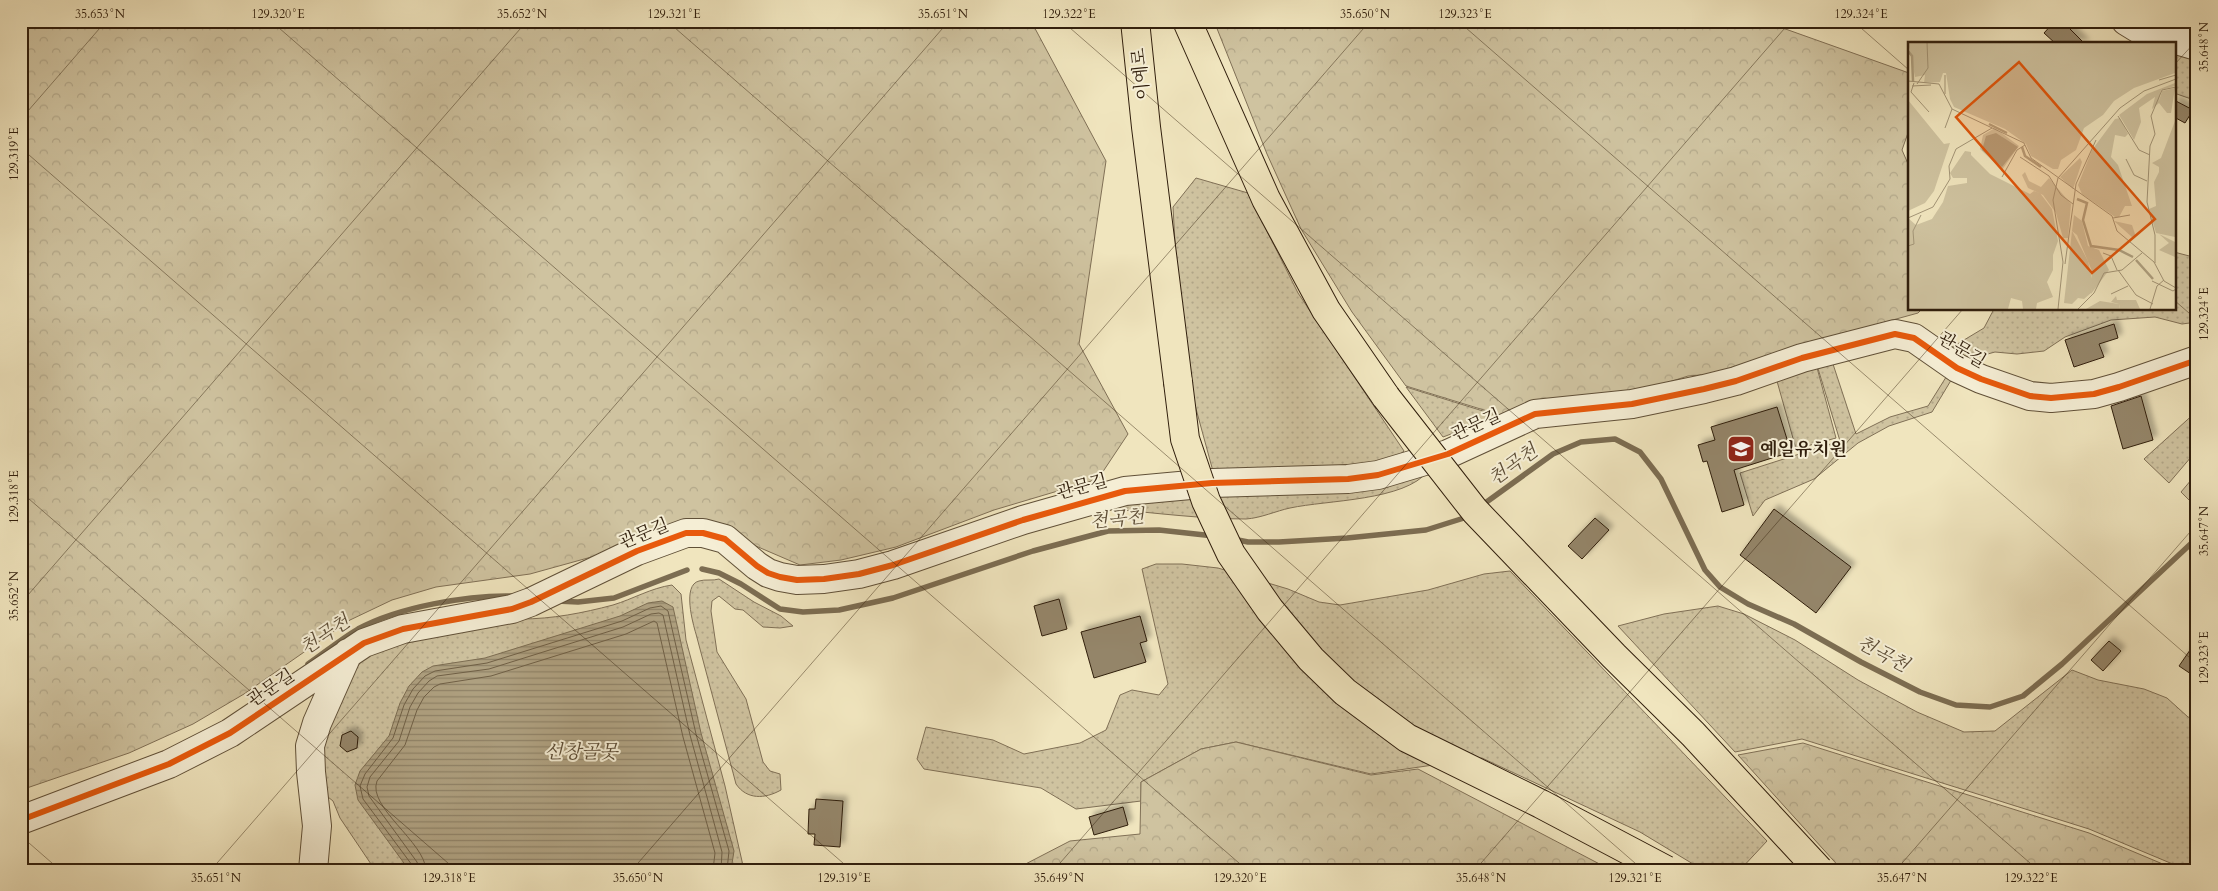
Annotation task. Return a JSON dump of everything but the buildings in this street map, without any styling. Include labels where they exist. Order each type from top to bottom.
[{"type":"highway","name":"이예로","points":[[1135,21],[1146,127],[1185,439],[1206,501],[1231,554],[1270,610],[1310,659],[1345,692],[1407,738],[1541,804],[1666,870]]},
{"type":"highway","points":[[1188,25],[1266,200],[1326,310],[1386,397],[1474,511],[1614,656],[1693,734],[1819,870]]},
{"type":"street","points":[[2126,21],[2139,29],[2197,46]]},
{"type":"street","name":"관문길","points":[[21,820],[169,764],[230,733],[364,643],[403,629],[512,609],[532,602],[637,551],[686,533],[703,533],[725,539],[757,566],[768,573],[780,577],[797,580],[824,579],[859,574],[893,566],[1023,520],[1125,491],[1212,483],[1348,479],[1378,475],[1448,454],[1535,414],[1632,404],[1704,389],[1736,381],[1802,358],[1895,334],[1914,338],[1957,368],[1995,385],[2030,396],[2050,398],[2094,394],[2197,360]]},
{"type":"street","points":[[313,870],[317,826],[310,746],[317,723],[348,653]]},
{"type":"green space","points":[[21,21],[1031,21],[1106,161],[1079,344],[1128,434],[1098,479],[994,510],[896,547],[841,560],[800,565],[707,525],[530,574],[436,587],[392,600],[350,620],[244,694],[193,724],[129,753],[21,790]]},
{"type":"green space","points":[[1214,21],[1763,21],[1908,73],[1908,133],[1902,150],[1908,164],[1908,310],[1921,310],[1918,313],[1780,351],[1725,373],[1688,376],[1647,389],[1543,401],[1500,415],[1406,386],[1352,312],[1301,229],[1267,154]]},
{"type":"green space","points":[[2170,21],[2197,21],[2197,37]]},
{"type":"green space","points":[[2176,48],[2197,54],[2197,101],[2176,94]]},
{"type":"green space","points":[[1196,178],[1248,193],[1298,293],[1404,451],[1389,464],[1214,475],[1189,383],[1179,313],[1173,207]]},
{"type":"green space","points":[[2176,253],[2197,258],[2197,322],[2182,324],[2155,317],[2111,320],[2065,337],[2044,351],[2017,354],[1995,352],[1973,358],[1969,364],[1949,349],[1984,328],[1993,310],[2176,310]]},
{"type":"green space","points":[[1831,358],[1856,434],[1890,417],[1928,406],[1948,374],[1953,377],[1932,412],[1889,426],[1858,443],[1814,479],[1765,500],[1753,516],[1740,473],[1840,441],[1816,362]]},
{"type":"green space","points":[[1816,364],[1836,438],[1796,449],[1775,374]]},
{"type":"green space","points":[[1406,387],[1499,416],[1443,437]]},
{"type":"green space","points":[[2197,411],[2197,450],[2169,483],[2144,459]]},
{"type":"green space","points":[[1428,471],[1417,481],[1384,494],[1306,505],[1246,519],[1196,517],[1112,509],[1114,504]]},
{"type":"green space","points":[[2197,473],[2197,501],[2193,504],[2181,492]]},
{"type":"green space","points":[[1156,564],[1182,564],[1218,568],[1288,589],[1319,602],[1340,605],[1428,590],[1484,574],[1510,571],[1767,841],[1740,870],[1703,870],[1640,832],[1482,758],[1371,774],[1236,742],[1201,749],[1141,782],[1141,801],[1076,809],[1041,788],[924,769],[917,759],[926,727],[993,740],[1024,754],[1080,743],[1106,730],[1120,695],[1132,690],[1159,695],[1168,684],[1142,569]]},
{"type":"green space","points":[[719,579],[754,602],[781,616],[793,626],[780,628],[763,627],[743,610],[735,609],[719,596],[712,601],[711,611],[717,652],[746,699],[763,762],[770,771],[780,774],[781,790],[769,795],[757,796],[745,793],[736,784],[693,622],[690,597],[694,584],[701,580]]},
{"type":"green space","name":"선창골못","points":[[672,585],[681,594],[686,640],[725,786],[744,870],[375,870],[340,818],[333,801],[328,797],[321,797],[316,752],[351,676],[362,660],[380,645],[521,619],[556,617],[579,613],[613,605]]},
{"type":"green space","points":[[1718,606],[1744,614],[1795,640],[1858,680],[1917,712],[1964,732],[1995,731],[2072,670],[2098,680],[2144,689],[2167,698],[2188,717],[2197,720],[2197,870],[2187,870],[2089,829],[1802,739],[1735,752],[1618,626],[1664,614]]},
{"type":"green space","points":[[1236,742],[1371,775],[1418,769],[1611,870],[1014,870],[1070,841],[1140,834],[1141,782],[1201,749]]},
{"type":"green space","points":[[1803,743],[2089,833],[2177,870],[1842,870],[1738,755]]},
{"type":"water","name":"선창골못","points":[[662,601],[673,607],[701,733],[734,851],[731,870],[409,870],[358,800],[355,785],[360,771],[389,736],[400,703],[409,686],[422,672],[433,666],[485,658],[620,616],[648,603]]},
{"type":"waterway","name":"천곡천","points":[[1481,506],[1553,454],[1581,442],[1615,439],[1640,452],[1661,479],[1705,570],[1720,587],[1748,604],[1794,624],[1861,662],[1920,692],[1956,705],[1990,707],[2023,696],[2062,664],[2197,538]]},
{"type":"waterway","name":"천곡천","points":[[1233,539],[1248,542],[1279,542],[1347,538],[1426,530],[1470,515]]},
{"type":"waterway","name":"천곡천","points":[[702,569],[719,573],[741,584],[780,609],[803,612],[839,610],[893,598],[1033,551],[1108,531],[1159,530],[1214,536]]},
{"type":"waterway","name":"천곡천","points":[[557,601],[578,602],[614,598],[687,570]]},
{"type":"waterway","name":"천곡천","points":[[308,664],[358,629],[393,614],[454,600],[512,596]]},
{"type":"cycle path","points":[[21,820],[169,764],[230,733],[364,643],[403,629],[512,609],[531,602],[637,551],[686,533],[703,533],[725,539],[768,573],[797,580],[824,579],[859,574],[893,565],[1023,520],[1125,491],[1212,483],[1348,479],[1378,475],[1448,454],[1535,414],[1632,404],[1704,389],[1736,381],[1802,358],[1895,334],[1914,338],[1957,368],[1981,379],[2030,396],[2051,398],[2094,394],[2197,360]]},
{"type":"place","name":"예일유치원","points":[[1741,449]]}]
